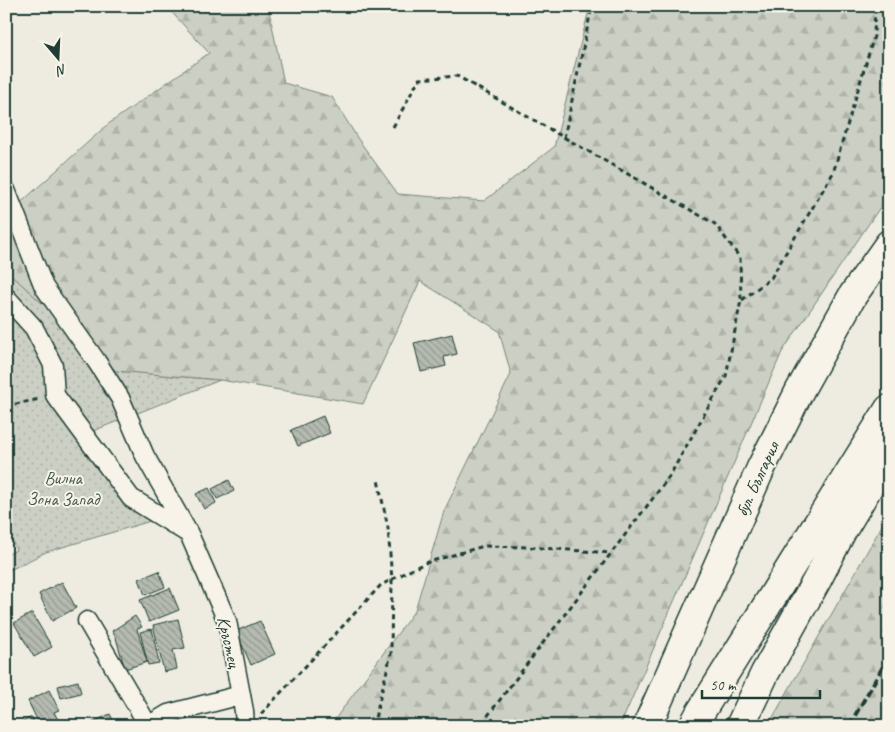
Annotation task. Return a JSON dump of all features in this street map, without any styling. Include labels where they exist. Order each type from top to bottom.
[{"type":"highway","name":"бул. България","points":[[647,726],[761,468],[800,390],[853,295],[889,244]]},
{"type":"highway","points":[[693,726],[889,409]]},
{"type":"highway","points":[[740,726],[765,673],[842,531],[889,453]]},
{"type":"street","name":"Кръстец","points":[[6,190],[44,287],[120,398],[145,456],[189,534],[227,622],[241,695],[251,723]]},
{"type":"street","points":[[6,297],[34,328],[54,365],[55,395],[131,498],[189,534]]},
{"type":"street","points":[[87,621],[148,725],[168,714],[241,695]]},
{"type":"path","points":[[564,138],[592,6]]},
{"type":"path","points":[[741,300],[771,278],[833,173],[874,36],[875,6]]},
{"type":"path","points":[[392,127],[419,79],[457,76],[715,224],[740,258],[741,300],[726,376],[668,477],[480,726]]},
{"type":"path","points":[[6,406],[55,395]]},
{"type":"path","points":[[373,726],[391,654],[392,580],[388,528],[378,480]]},
{"type":"path","points":[[251,723],[381,585],[425,563],[484,546],[611,553]]},
{"type":"green space","points":[[166,6],[268,6],[284,83],[332,97],[358,139],[398,194],[484,201],[554,147],[590,6],[889,6],[889,194],[782,352],[620,726],[330,726],[415,610],[444,511],[511,374],[499,331],[420,281],[363,404],[220,380],[116,371],[6,270],[6,216],[107,125],[209,53]]},
{"type":"green space","name":"Вилна Зона Запад","points":[[6,270],[116,371],[220,380],[93,431],[154,520],[46,552],[6,572],[6,555],[16,550],[6,525]]},
{"type":"green space","points":[[889,513],[889,726],[768,726]]},
{"type":"building","points":[[452,334],[457,354],[444,357],[446,366],[421,372],[414,343]]},
{"type":"building","points":[[323,416],[330,433],[298,446],[291,430]]},
{"type":"building","points":[[229,480],[234,491],[217,499],[212,489]]},
{"type":"building","points":[[209,488],[216,503],[204,509],[196,494]]},
{"type":"building","points":[[159,571],[165,587],[145,595],[139,579]]},
{"type":"building","points":[[62,582],[76,608],[52,621],[39,594]]},
{"type":"building","points":[[170,588],[179,610],[149,622],[140,600]]},
{"type":"building","points":[[32,613],[52,647],[34,657],[14,623]]},
{"type":"building","points":[[135,616],[142,627],[137,629],[147,662],[125,669],[116,638],[112,631]]},
{"type":"building","points":[[178,619],[185,648],[173,650],[177,669],[164,672],[153,625]]},
{"type":"building","points":[[260,621],[275,654],[251,665],[236,631]]},
{"type":"building","points":[[152,629],[159,663],[148,665],[140,632]]},
{"type":"building","points":[[6,637],[13,654],[6,657]]},
{"type":"building","points":[[78,681],[81,693],[61,698],[58,686]]},
{"type":"building","points":[[49,690],[59,710],[54,712],[61,726],[40,726],[28,701]]},
{"type":"building","points":[[110,714],[116,726],[85,726]]},
{"type":"building","points":[[32,717],[36,726],[14,726]]},
{"type":"railway","points":[[849,726],[889,656]]}]
